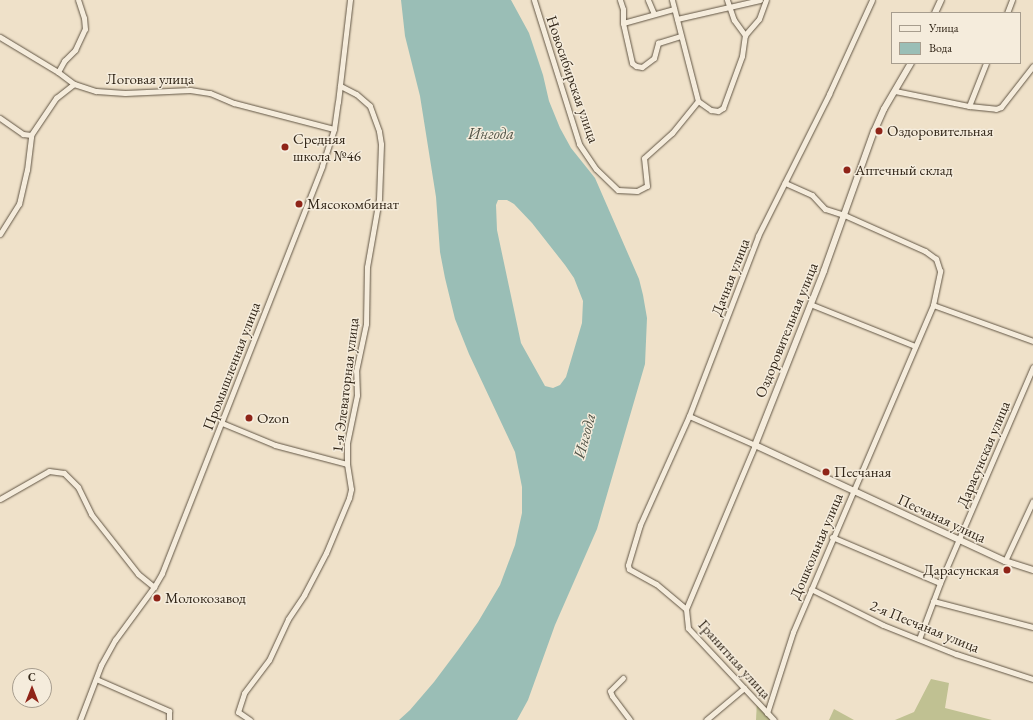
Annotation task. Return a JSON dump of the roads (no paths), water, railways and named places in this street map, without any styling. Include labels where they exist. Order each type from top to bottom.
[{"type":"street","points":[[58,72],[64,61],[75,50],[84,29],[84,18],[78,0]]},
{"type":"street","name":"Промышленная улица","points":[[80,720],[96,679],[115,640],[154,587],[162,573],[313,191],[334,129],[350,0]]},
{"type":"street","name":"Новосибирская улица","points":[[534,0],[579,144],[596,169],[618,190],[637,192],[647,186],[644,158],[672,133],[698,101]]},
{"type":"street","points":[[620,0],[623,9],[623,23],[632,63],[636,66],[642,66],[654,58],[658,43],[681,36]]},
{"type":"street","points":[[648,0],[654,14]]},
{"type":"street","points":[[672,0],[698,101],[711,110],[718,111],[723,108],[742,56],[745,35],[759,19],[766,0]]},
{"type":"street","points":[[727,0],[734,20],[745,35]]},
{"type":"street","points":[[677,19],[728,6],[760,0]]},
{"type":"street","name":"Дачная улица","points":[[629,568],[628,565],[640,525],[689,416],[758,236],[786,183],[829,94],[872,0]]},
{"type":"street","points":[[935,12],[941,0]]},
{"type":"street","points":[[1007,12],[1012,0]]},
{"type":"street","points":[[623,23],[674,9]]},
{"type":"street","name":"Логовая улица","points":[[0,37],[58,72],[74,84],[96,91],[118,92],[190,90],[210,93],[234,102],[334,129]]},
{"type":"street","name":"Оздоровительная улица","points":[[686,608],[754,445],[810,304],[874,131],[884,109],[910,64]]},
{"type":"street","points":[[969,106],[986,64]]},
{"type":"street","points":[[895,91],[969,106],[996,109],[1001,106],[1033,66]]},
{"type":"street","points":[[0,234],[20,204],[27,170],[31,135],[56,98],[74,84]]},
{"type":"street","name":"1-я Элеваторная улица","points":[[250,720],[238,712],[244,692],[269,660],[288,619],[304,595],[329,546],[349,498],[350,479],[347,464],[347,443],[357,395],[356,371],[366,324],[368,260],[379,199],[381,144],[379,130],[370,106],[356,94],[340,86]]},
{"type":"street","points":[[0,118],[23,134],[31,135]]},
{"type":"street","name":"Дошкольная улица","points":[[767,712],[793,632],[832,537],[933,305],[940,271],[936,259],[925,250],[844,215],[825,209],[812,195],[786,183]]},
{"type":"street","points":[[810,304],[915,346]]},
{"type":"street","points":[[933,305],[1033,341]]},
{"type":"street","name":"Дарасунская улица","points":[[918,639],[940,583],[1033,367]]},
{"type":"street","name":"Песчаная улица","points":[[689,416],[1004,561],[1033,570]]},
{"type":"street","points":[[222,423],[275,445],[347,464]]},
{"type":"street","points":[[0,499],[49,471],[64,473],[78,487],[91,514],[138,574],[154,587]]},
{"type":"street","points":[[1004,561],[1033,501]]},
{"type":"street","points":[[832,537],[940,583]]},
{"type":"street","name":"Гранитная улица","points":[[629,568],[656,584],[686,608],[688,628],[774,720]]},
{"type":"street","name":"2-я Песчаная улица","points":[[811,589],[872,620],[918,639],[956,654],[1033,679]]},
{"type":"street","points":[[933,601],[1033,627]]},
{"type":"street","points":[[623,678],[610,691],[630,720]]},
{"type":"street","points":[[96,679],[169,710],[169,720]]},
{"type":"street","points":[[706,720],[744,688]]},
{"type":"water","name":"Ингода","points":[[401,0],[511,0],[529,33],[543,75],[549,101],[560,128],[571,148],[595,178],[639,279],[647,318],[645,364],[597,529],[555,625],[528,700],[517,720],[399,720],[410,710],[434,682],[458,650],[478,622],[500,585],[515,545],[522,513],[522,487],[515,452],[469,354],[455,319],[440,252],[436,197],[420,96],[405,36]],"holes":[[[498,200],[507,200],[514,204],[532,223],[565,265],[574,278],[583,301],[582,323],[566,377],[560,385],[553,388],[545,386],[521,343],[497,230],[496,205]]]},
{"type":"place","name":"Оздоровительная","points":[[879,131]]},
{"type":"place","name":"Средняя школа №46","points":[[285,147]]},
{"type":"place","name":"Аптечный склад","points":[[847,170]]},
{"type":"place","name":"Мясокомбинат","points":[[299,204]]},
{"type":"place","name":"Ozon","points":[[249,418]]},
{"type":"place","name":"Песчаная","points":[[826,472]]},
{"type":"place","name":"Дарасунская","points":[[1007,570]]},
{"type":"place","name":"Молокозавод","points":[[157,598]]}]
